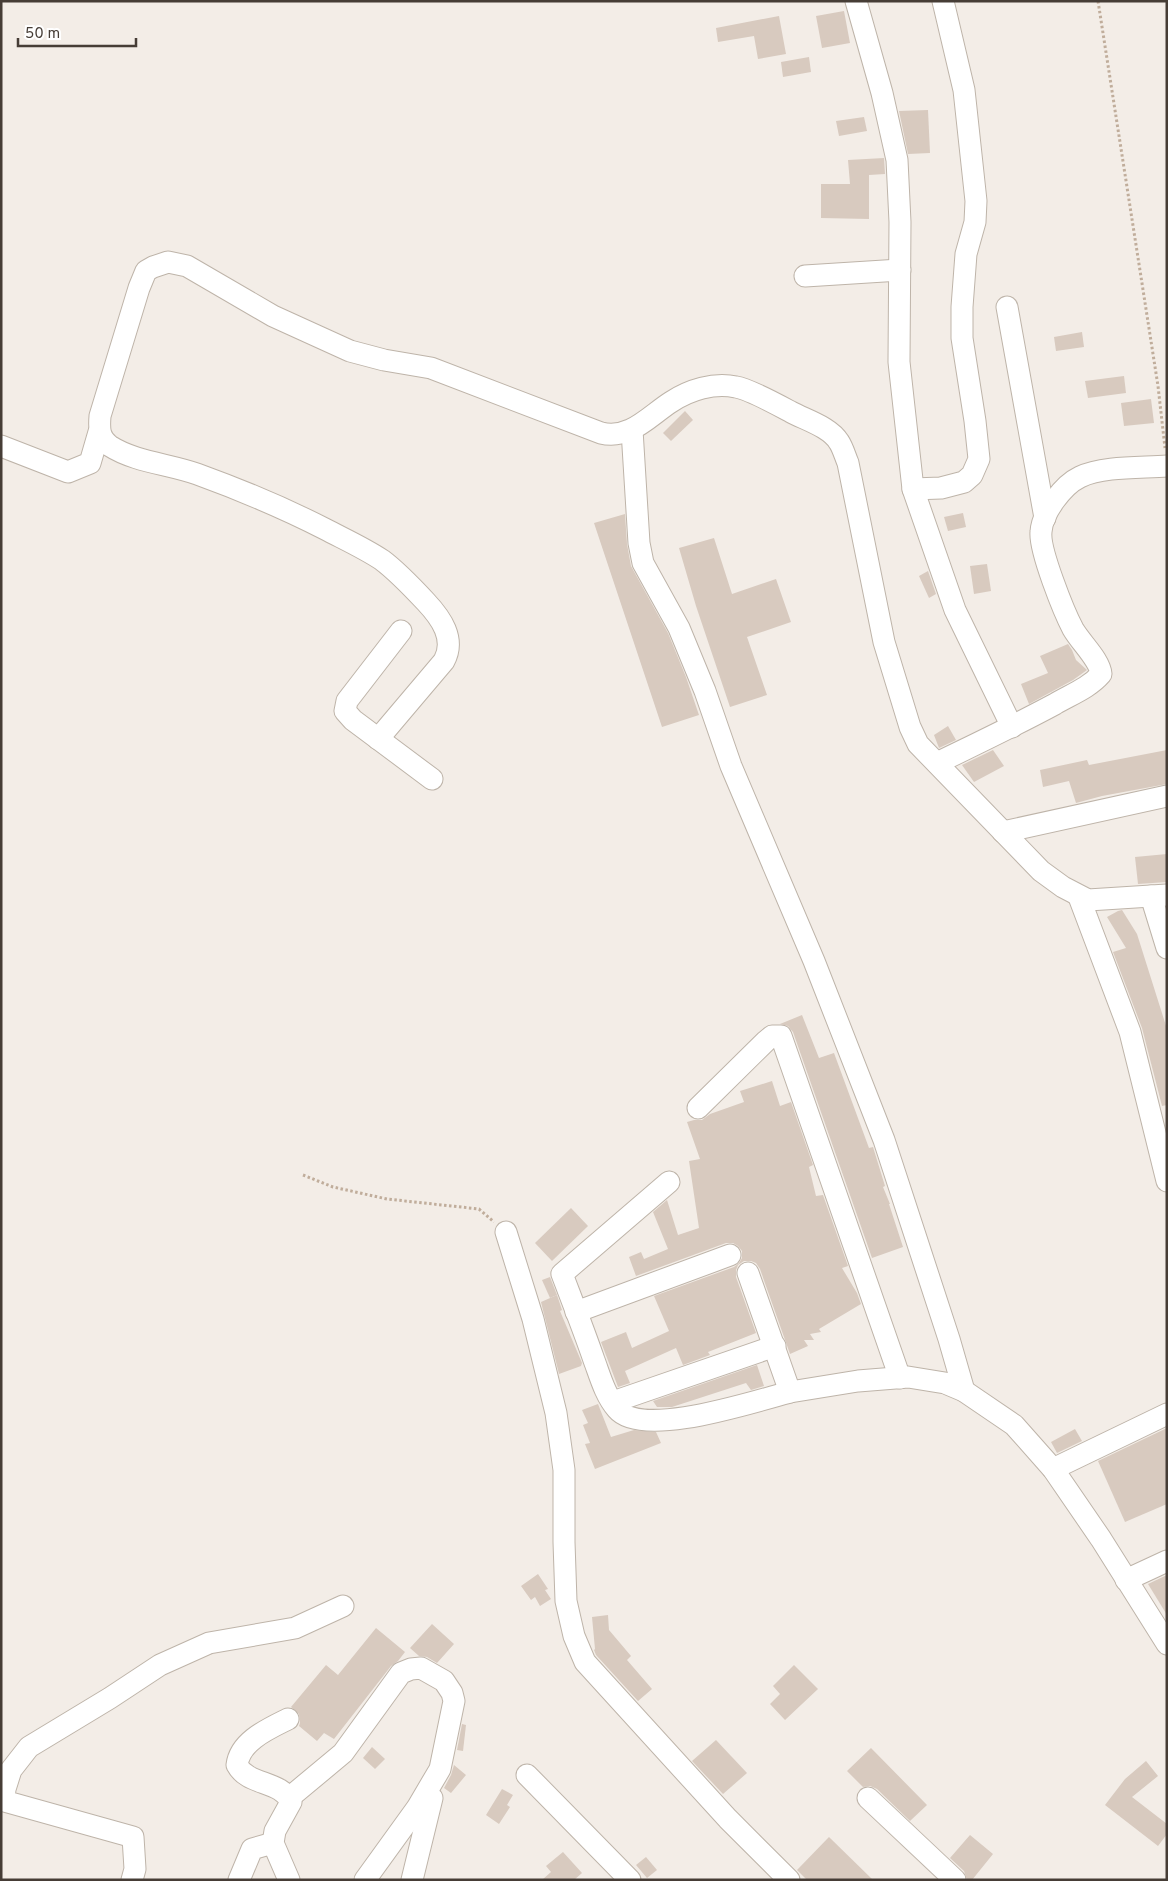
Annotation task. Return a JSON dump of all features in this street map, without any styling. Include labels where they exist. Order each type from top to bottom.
[{"type":"street","points":[[856,1],[882,93],[897,160],[900,362],[913,489],[956,610],[1012,727]]},
{"type":"street","points":[[913,489],[941,488],[964,482],[972,475],[978,459],[975,422],[962,338],[962,306],[966,254],[975,222],[976,201],[964,90],[943,1]]},
{"type":"street","points":[[1,446],[68,472],[90,463],[99,432],[100,416],[142,281],[146,272],[153,266],[168,262],[187,266],[273,316],[350,351],[384,360],[431,368],[610,436],[620,435],[632,430],[672,401],[688,393],[719,385],[738,387],[834,435],[840,443],[848,463],[884,642],[910,727],[918,744],[1041,871],[1079,897],[1088,900],[1159,895],[1167,948]]},
{"type":"street","points":[[805,276],[900,270]]},
{"type":"street","points":[[1006,307],[1044,518]]},
{"type":"street","points":[[632,430],[639,543],[643,563],[679,628],[705,690],[731,766],[814,961],[884,1140],[946,1329],[964,1391]]},
{"type":"street","points":[[99,432],[111,446],[126,454],[196,474],[271,503],[357,545],[382,560],[404,578],[421,596],[446,630],[449,641],[448,654],[378,739]]},
{"type":"street","points":[[936,763],[1012,727],[1084,688],[1101,674],[1096,661],[1072,628],[1040,543],[1040,530],[1044,518],[1057,497],[1069,484],[1080,477],[1098,471],[1166,460]]},
{"type":"street","points":[[401,632],[347,701],[345,707],[348,716],[432,779]]},
{"type":"street","points":[[1003,832],[1167,796]]},
{"type":"street","points":[[1079,897],[1130,1032],[1167,1181]]},
{"type":"street","points":[[698,1108],[766,1041],[772,1036],[781,1036],[900,1378]]},
{"type":"street","points":[[669,1182],[562,1274],[606,1391],[617,1409],[626,1416],[659,1421],[682,1419],[790,1392],[858,1381],[908,1377],[945,1383],[964,1391],[1014,1425],[1053,1469],[1167,1644]]},
{"type":"street","points":[[506,1232],[533,1319],[556,1414],[564,1470],[566,1601],[574,1636],[585,1662],[728,1819],[789,1880]]},
{"type":"street","points":[[576,1312],[730,1255]]},
{"type":"street","points":[[748,1273],[790,1392]]},
{"type":"street","points":[[613,1402],[775,1346]]},
{"type":"street","points":[[1053,1469],[1167,1414]]},
{"type":"street","points":[[1126,1580],[1167,1561]]},
{"type":"street","points":[[132,1880],[135,1869],[134,1837],[4,1801],[5,1789],[12,1770],[29,1747],[94,1709],[160,1666],[210,1643],[295,1628],[343,1606]]},
{"type":"street","points":[[290,1798],[343,1753],[401,1673],[411,1668],[421,1668],[444,1681],[452,1693],[454,1701],[440,1768],[417,1808],[365,1880]]},
{"type":"street","points":[[288,1720],[257,1737],[244,1747],[238,1755],[237,1765],[245,1776],[284,1792],[290,1798],[291,1802],[275,1831],[273,1843],[289,1880]]},
{"type":"street","points":[[527,1775],[630,1880]]},
{"type":"street","points":[[412,1880],[432,1798]]},
{"type":"street","points":[[868,1798],[955,1880]]},
{"type":"street","points":[[239,1880],[252,1849],[273,1843]]},
{"type":"path","points":[[1098,1],[1158,386],[1166,460]]},
{"type":"path","points":[[303,1175],[333,1187],[387,1199],[480,1209],[506,1232]]},
{"type":"building","points":[[844,11],[850,43],[822,48],[816,16]]},
{"type":"building","points":[[779,16],[786,54],[758,59],[754,36],[718,42],[716,28]]},
{"type":"building","points":[[809,57],[811,72],[783,77],[781,62]]},
{"type":"building","points":[[928,110],[930,153],[908,154],[899,111]]},
{"type":"building","points":[[864,117],[867,131],[839,136],[836,121]]},
{"type":"building","points":[[884,158],[885,174],[869,175],[869,219],[821,218],[821,184],[850,184],[848,160]]},
{"type":"building","points":[[1082,332],[1084,347],[1056,351],[1054,337]]},
{"type":"building","points":[[1124,376],[1126,393],[1088,398],[1085,381]]},
{"type":"building","points":[[1151,399],[1154,423],[1124,426],[1121,403]]},
{"type":"building","points":[[685,411],[693,420],[671,441],[663,433]]},
{"type":"building","points":[[963,513],[966,527],[948,531],[944,517]]},
{"type":"building","points":[[625,514],[631,566],[668,633],[699,715],[662,727],[594,523]]},
{"type":"building","points":[[714,538],[732,594],[776,579],[791,622],[747,637],[767,695],[730,707],[696,606],[679,548]]},
{"type":"building","points":[[987,564],[991,591],[974,594],[970,566]]},
{"type":"building","points":[[928,571],[936,594],[929,598],[919,576]]},
{"type":"building","points":[[1068,644],[1076,660],[1087,670],[1073,680],[1029,704],[1021,684],[1048,673],[1040,656]]},
{"type":"building","points":[[948,726],[956,740],[939,748],[934,735]]},
{"type":"building","points":[[993,750],[1004,766],[974,782],[962,765]]},
{"type":"building","points":[[1167,750],[1167,784],[1102,796],[1076,803],[1069,781],[1043,787],[1040,770],[1087,760],[1089,765]]},
{"type":"building","points":[[1167,854],[1167,882],[1138,884],[1135,857]]},
{"type":"building","points":[[1122,910],[1137,934],[1167,1029],[1167,1105],[1162,1106],[1142,1028],[1113,952],[1126,948],[1107,917]]},
{"type":"building","points":[[802,1015],[819,1058],[834,1053],[869,1148],[873,1147],[885,1186],[883,1187],[903,1247],[872,1258],[793,1032],[788,1026],[780,1024]]},
{"type":"building","points":[[772,1081],[780,1106],[791,1102],[813,1165],[809,1167],[816,1196],[823,1195],[848,1266],[842,1268],[857,1293],[861,1304],[819,1329],[821,1332],[810,1334],[814,1340],[804,1340],[808,1346],[790,1354],[760,1269],[756,1263],[744,1261],[738,1265],[736,1277],[756,1333],[708,1352],[710,1355],[683,1365],[676,1348],[625,1371],[630,1383],[618,1387],[601,1342],[626,1332],[632,1348],[669,1331],[654,1296],[734,1267],[742,1258],[742,1251],[738,1246],[733,1243],[726,1243],[636,1276],[629,1257],[641,1252],[644,1259],[668,1249],[653,1212],[667,1200],[678,1235],[699,1228],[689,1161],[700,1159],[687,1122],[702,1120],[710,1114],[744,1102],[740,1091]]},
{"type":"building","points":[[571,1208],[588,1226],[552,1261],[535,1243]]},
{"type":"building","points":[[550,1277],[557,1295],[550,1298],[542,1280]]},
{"type":"building","points":[[557,1295],[562,1310],[560,1311],[582,1363],[581,1366],[559,1374],[541,1302]]},
{"type":"building","points":[[757,1365],[764,1386],[751,1390],[746,1383],[672,1407],[657,1407],[653,1401]]},
{"type":"building","points":[[598,1404],[611,1437],[634,1430],[656,1432],[661,1443],[595,1469],[585,1444],[590,1443],[583,1425],[588,1423],[582,1410]]},
{"type":"building","points":[[1167,1428],[1167,1504],[1125,1522],[1098,1461]]},
{"type":"building","points":[[1075,1429],[1082,1441],[1057,1453],[1051,1442]]},
{"type":"building","points":[[538,1574],[548,1589],[545,1590],[551,1599],[540,1606],[535,1597],[531,1600],[521,1586]]},
{"type":"building","points":[[1167,1575],[1167,1615],[1148,1584]]},
{"type":"building","points":[[608,1615],[609,1630],[631,1656],[627,1660],[652,1689],[638,1701],[596,1655],[594,1650],[592,1617]]},
{"type":"building","points":[[432,1624],[454,1644],[437,1663],[427,1657],[419,1656],[410,1648]]},
{"type":"building","points":[[376,1628],[405,1652],[391,1666],[334,1739],[324,1733],[317,1741],[299,1726],[299,1714],[291,1707],[326,1665],[338,1675]]},
{"type":"building","points":[[794,1665],[818,1689],[785,1720],[770,1704],[780,1694],[773,1686]]},
{"type":"building","points":[[462,1724],[466,1725],[463,1751],[457,1750]]},
{"type":"building","points":[[716,1740],[747,1773],[723,1794],[692,1761]]},
{"type":"building","points":[[372,1747],[385,1759],[375,1769],[363,1758]]},
{"type":"building","points":[[871,1748],[927,1805],[910,1821],[877,1789],[870,1786],[863,1787],[847,1771]]},
{"type":"building","points":[[1146,1761],[1158,1776],[1132,1797],[1167,1824],[1167,1834],[1158,1846],[1105,1805],[1125,1779]]},
{"type":"building","points":[[454,1765],[466,1775],[451,1793],[444,1788]]},
{"type":"building","points":[[502,1789],[513,1795],[507,1805],[510,1807],[499,1824],[486,1815]]},
{"type":"building","points":[[970,1835],[993,1854],[972,1880],[967,1880],[964,1871],[950,1858]]},
{"type":"building","points":[[829,1837],[873,1880],[807,1880],[797,1870]]},
{"type":"building","points":[[563,1852],[582,1873],[574,1880],[542,1880],[551,1872],[546,1866]]},
{"type":"building","points":[[646,1857],[657,1870],[647,1878],[636,1865]]}]
